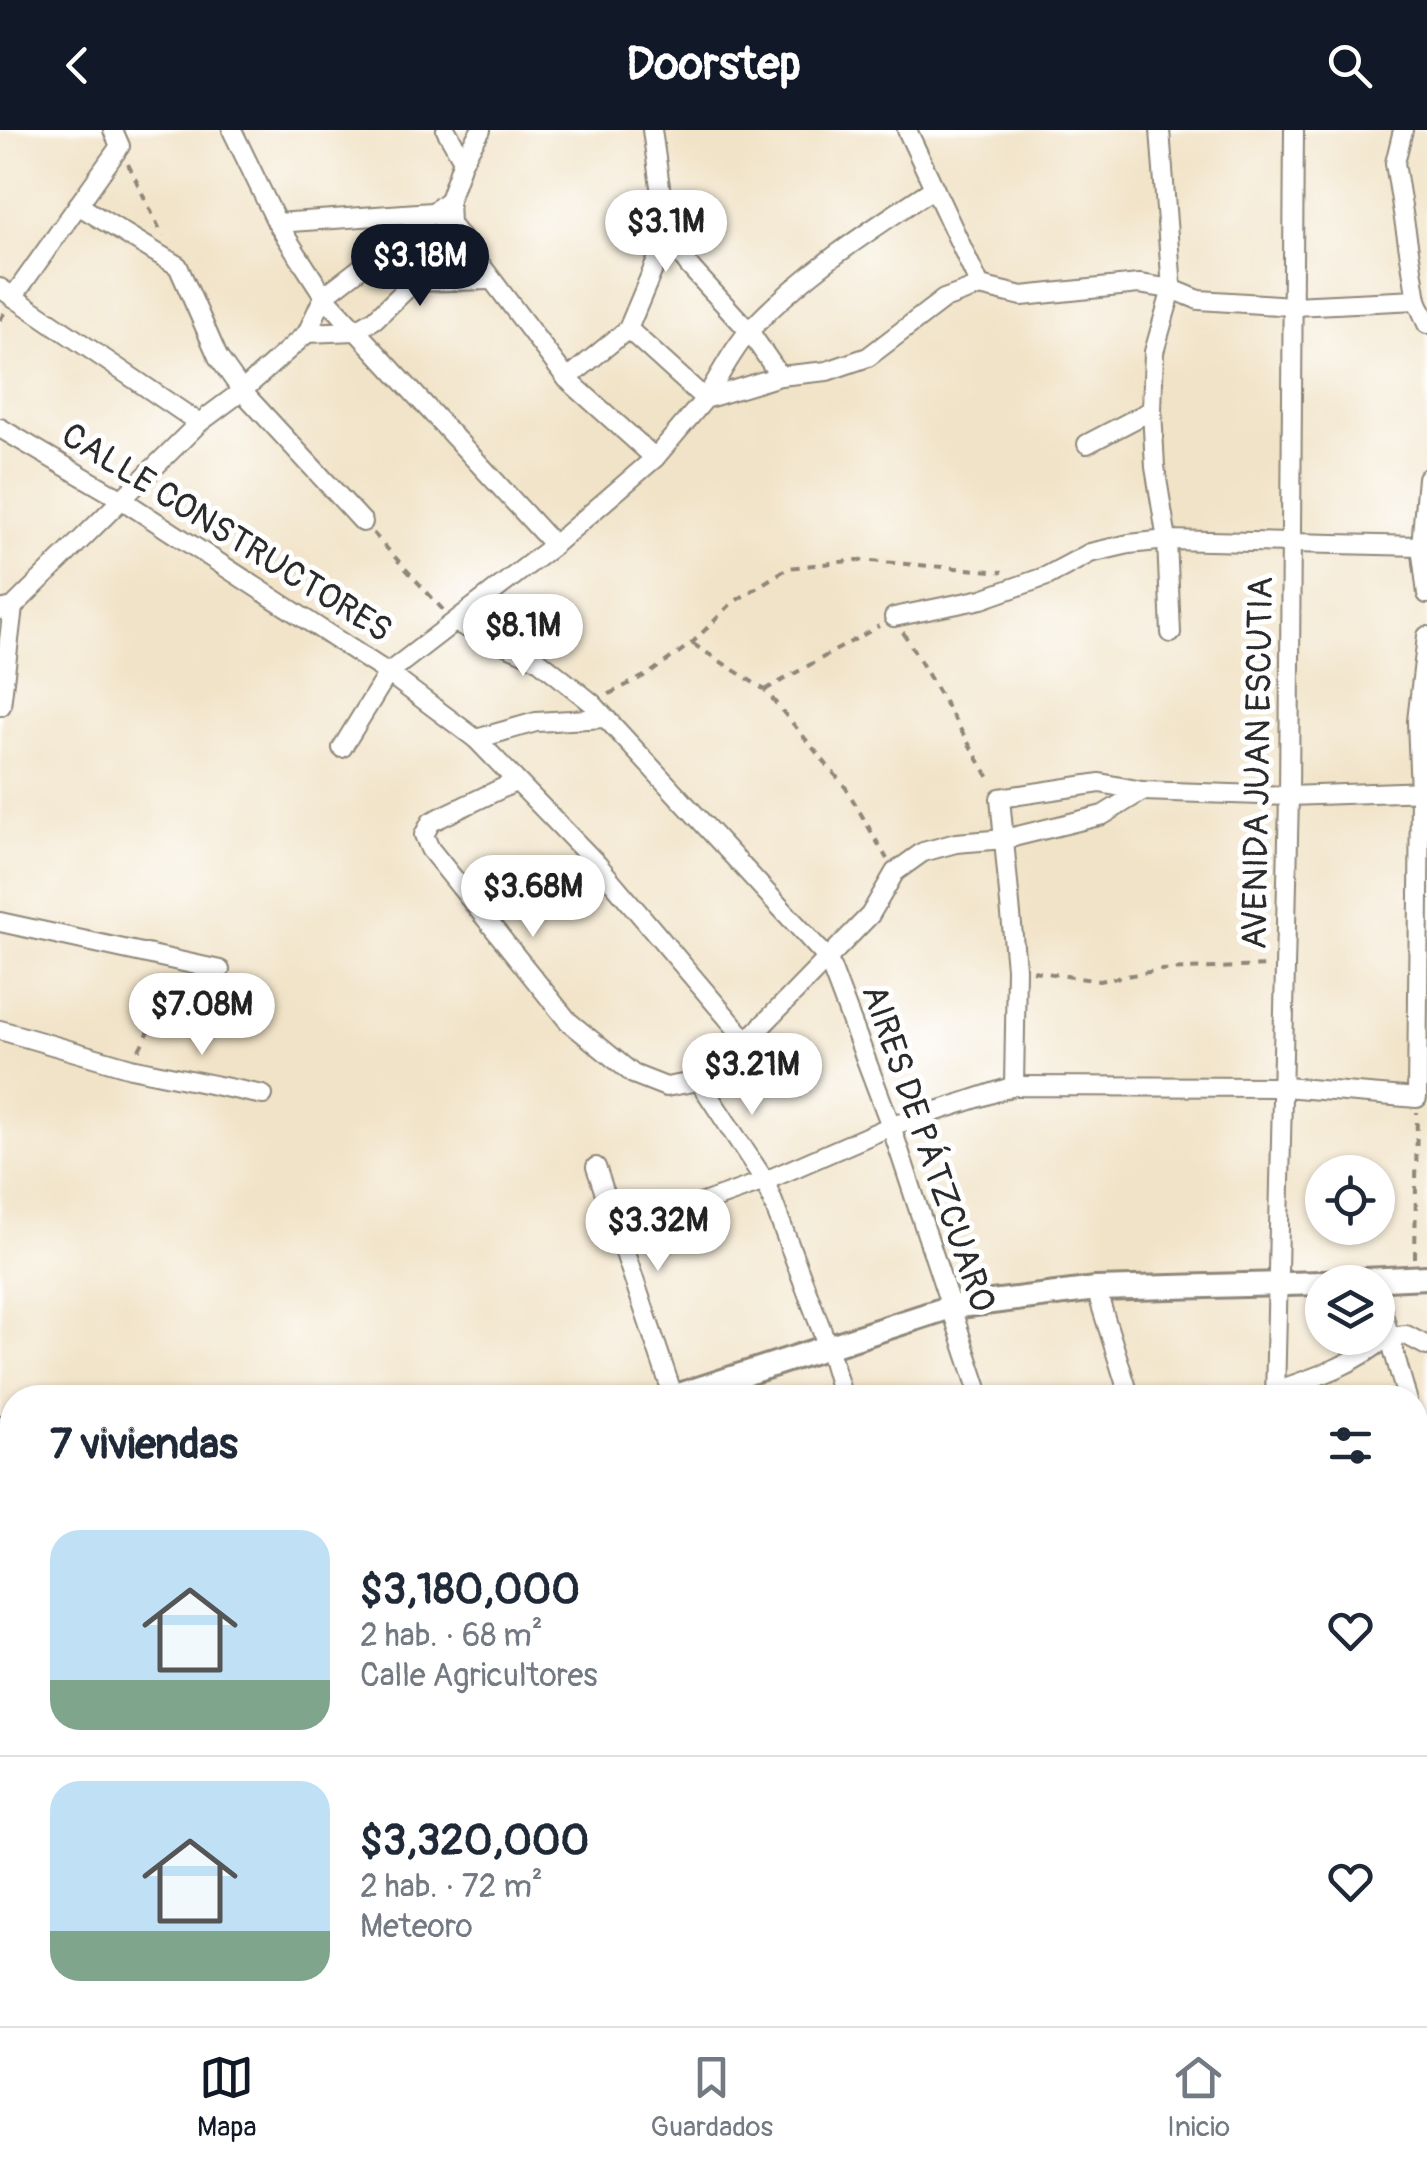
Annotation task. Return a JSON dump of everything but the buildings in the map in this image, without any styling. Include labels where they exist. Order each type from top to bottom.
[{"type":"main road","points":[[1395,1282],[1421,1277]]},
{"type":"main road","points":[[721,1385],[951,1307],[1096,1290],[1305,1283]]},
{"type":"street","points":[[232,130],[277,223],[324,296],[554,545]]},
{"type":"street","points":[[446,130],[463,160]]},
{"type":"street","points":[[308,333],[354,331],[375,319],[414,282],[450,224],[449,200],[463,160],[481,130]]},
{"type":"street","points":[[652,130],[667,236],[749,331],[780,376]]},
{"type":"street","points":[[908,130],[980,286]]},
{"type":"street","points":[[1160,130],[1172,289],[1154,352],[1152,410],[1155,467],[1168,540],[1171,633]]},
{"type":"street","name":"AVENIDA JUAN ESCUTIA","points":[[1275,1385],[1287,965],[1294,130]]},
{"type":"street","points":[[1403,130],[1396,163],[1417,300],[1427,324]]},
{"type":"street","points":[[116,138],[78,205],[7,293],[199,423]]},
{"type":"street","points":[[342,748],[388,673],[456,624],[655,458],[705,399],[749,331],[802,282],[866,232],[934,188]]},
{"type":"street","points":[[1,706],[7,609],[199,423],[308,333],[324,296],[449,200]]},
{"type":"street","points":[[78,205],[178,266],[218,357],[242,391],[363,522]]},
{"type":"street","points":[[277,223],[432,212],[450,224],[567,379],[655,458]]},
{"type":"street","points":[[567,379],[628,329],[667,236]]},
{"type":"street","points":[[414,282],[490,280]]},
{"type":"street","points":[[705,399],[780,376],[827,371],[868,357],[944,299],[980,286],[1022,296],[1138,284],[1172,289],[1199,300],[1293,306],[1417,300]]},
{"type":"street","points":[[628,329],[705,399]]},
{"type":"street","points":[[1087,444],[1152,410]]},
{"type":"street","name":"CALLE CONSTRUCTORES","points":[[0,428],[121,498],[388,673],[476,738],[598,865],[747,1041]]},
{"type":"street","points":[[1427,478],[1421,546],[1427,594]]},
{"type":"street","points":[[894,617],[982,599],[1047,576],[1090,553],[1129,544],[1168,540],[1421,546]]},
{"type":"street","name":"AIRES DE PÁTZCUARO","points":[[456,624],[537,659],[598,710],[828,958],[891,1126],[977,1385]]},
{"type":"street","points":[[680,1212],[891,1126],[1014,1086],[1284,1087],[1417,1098],[1424,791],[1416,721],[1427,636]]},
{"type":"street","points":[[476,738],[598,710]]},
{"type":"street","points":[[515,782],[431,822],[424,836],[430,849],[568,1021],[633,1074],[666,1087],[699,1081],[747,1041],[870,915],[894,872],[923,852],[956,842],[1004,839],[1103,815],[1142,791]]},
{"type":"street","points":[[1014,1086],[1016,968],[1000,798],[1100,783],[1142,791],[1289,796],[1424,791]]},
{"type":"street","points":[[0,922],[220,970]]},
{"type":"street","points":[[0,1030],[131,1068],[263,1095]]},
{"type":"street","points":[[699,1081],[764,1181],[839,1385]]},
{"type":"street","points":[[596,1168],[669,1385]]},
{"type":"street","points":[[1096,1290],[1126,1385]]},
{"type":"street","points":[[1395,1336],[1406,1335],[1427,1346]]},
{"type":"street","points":[[1297,1385],[1366,1355]]},
{"type":"street","points":[[1393,1355],[1403,1385]]},
{"type":"path","points":[[116,138],[163,236]]},
{"type":"path","points":[[363,522],[456,624]]},
{"type":"path","points":[[598,710],[692,643],[732,603],[788,568],[858,560],[1009,572]]},
{"type":"path","points":[[766,690],[894,617],[981,759],[1000,798]]},
{"type":"path","points":[[692,643],[766,690],[846,788],[894,872]]},
{"type":"path","points":[[131,1068],[144,1039],[159,1019],[168,992],[167,972],[158,955]]},
{"type":"path","points":[[1016,968],[1099,982],[1160,970],[1287,965]]},
{"type":"path","points":[[1417,1098],[1421,1277]]}]
